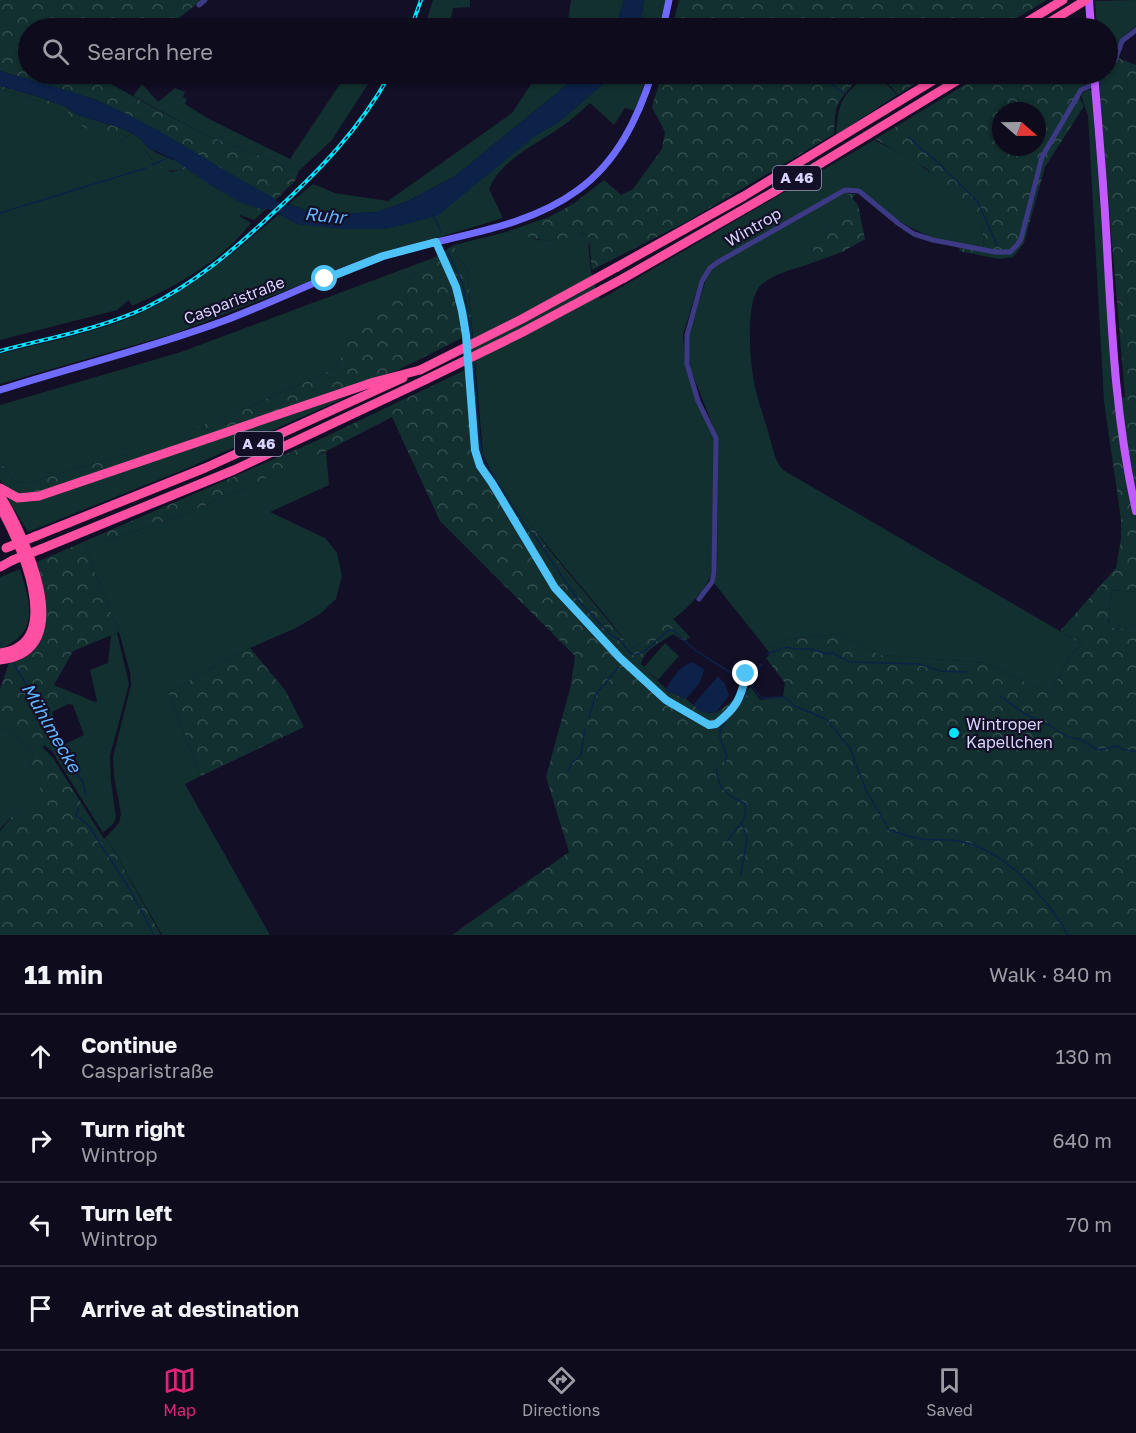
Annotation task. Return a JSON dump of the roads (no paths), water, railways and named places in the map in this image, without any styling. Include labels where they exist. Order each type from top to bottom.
[{"type":"highway","points":[[1033,18],[1063,0]]},
{"type":"highway","points":[[1057,18],[1087,0]]},
{"type":"highway","name":"A 46","points":[[3,549],[205,468],[345,406],[522,319],[744,196],[928,84]]},
{"type":"highway","name":"A 46","points":[[0,566],[234,470],[521,333],[624,278],[777,190],[952,84]]},
{"type":"highway","points":[[0,488],[18,498],[39,495],[374,382],[420,370]]},
{"type":"highway","points":[[0,495],[30,555],[38,585],[42,615],[39,632],[30,645],[13,658],[0,660]]},
{"type":"highway","points":[[0,507],[24,560],[31,583],[35,610],[32,629],[26,641],[12,650],[0,653]]},
{"type":"main road","points":[[666,18],[669,0]]},
{"type":"main road","points":[[1087,0],[1090,18]]},
{"type":"main road","name":"Casparistraße","points":[[0,390],[175,338],[226,320],[363,263],[501,226],[561,201],[579,190],[603,167],[623,142],[649,84]]},
{"type":"main road","points":[[1096,84],[1121,436],[1136,511]]},
{"type":"street","points":[[199,5],[205,0]]},
{"type":"street","points":[[1118,52],[1122,41],[1136,30]]},
{"type":"street","name":"Wintrop","points":[[699,599],[712,582],[714,573],[717,448],[716,438],[698,401],[688,371],[686,342],[702,281],[710,268],[845,190],[859,192],[914,234],[962,247],[1010,252],[1020,239],[1042,157],[1081,90],[1088,84]]},
{"type":"street","points":[[436,242],[456,287],[462,311],[476,459],[555,588],[620,658],[666,700],[709,725],[716,724],[737,704],[742,694],[746,674]]},
{"type":"water","points":[[624,0],[644,0],[640,18],[618,18]]},
{"type":"water","points":[[0,71],[18,76],[18,84],[46,84],[98,101],[144,122],[276,199],[264,210],[240,202],[201,179],[172,158],[148,148],[141,139],[124,129],[78,115],[66,107],[36,96],[0,86]]},
{"type":"water","points":[[568,84],[603,84],[559,122],[535,136],[437,216],[386,229],[341,229],[297,224],[279,214],[289,204],[302,209],[334,214],[377,212],[408,201],[455,176]]},
{"type":"water","points":[[692,662],[704,669],[695,689],[686,699],[669,692],[666,688],[674,676]]},
{"type":"water","points":[[718,676],[725,684],[729,695],[716,713],[702,712],[693,705]]},
{"type":"waterway","points":[[831,84],[844,93]]},
{"type":"waterway","points":[[909,137],[978,202],[997,245]]},
{"type":"waterway","points":[[152,165],[170,157]]},
{"type":"waterway","points":[[0,213],[146,168]]},
{"type":"waterway","name":"Ruhr","points":[[257,199],[295,214]]},
{"type":"waterway","points":[[434,216],[441,232]]},
{"type":"waterway","points":[[447,251],[463,284],[472,341]]},
{"type":"waterway","points":[[474,361],[477,423],[484,462],[526,527],[578,600],[612,636],[620,640],[630,653],[635,655],[643,652],[669,630],[673,630],[695,650],[742,680]]},
{"type":"waterway","points":[[767,654],[787,647],[811,649],[827,654],[833,653],[850,662],[919,664],[940,671],[967,672]]},
{"type":"waterway","name":"Mühlmecke","points":[[13,662],[53,731],[61,751],[83,782],[86,795]]},
{"type":"waterway","points":[[725,762],[727,756],[720,738],[720,731],[747,693],[749,678],[762,664]]},
{"type":"waterway","points":[[589,717],[596,694],[619,667]]},
{"type":"waterway","points":[[749,681],[761,698],[784,697],[795,706],[826,719],[850,748],[866,790],[889,830],[921,839],[958,841],[975,845],[992,853],[1036,890],[1068,935]]},
{"type":"waterway","points":[[1000,696],[1025,714],[1051,726],[1067,737],[1080,739],[1098,750],[1118,746],[1124,750],[1136,751]]},
{"type":"waterway","points":[[568,772],[572,763],[581,755],[585,729]]},
{"type":"waterway","points":[[717,768],[718,780],[723,788],[732,797],[746,804],[745,817],[742,822],[747,839],[741,874]]},
{"type":"waterway","name":"Mühlmecke","points":[[78,808],[76,815],[89,826],[132,893],[154,935]]},
{"type":"waterway","points":[[727,841],[741,823]]},
{"type":"railway","points":[[415,18],[421,0]]},
{"type":"railway","points":[[0,351],[92,327],[128,315],[163,299],[197,277],[243,240],[322,165],[366,113],[384,84]]},
{"type":"place","name":"Wintroper Kapellchen","points":[[954,733]]}]
